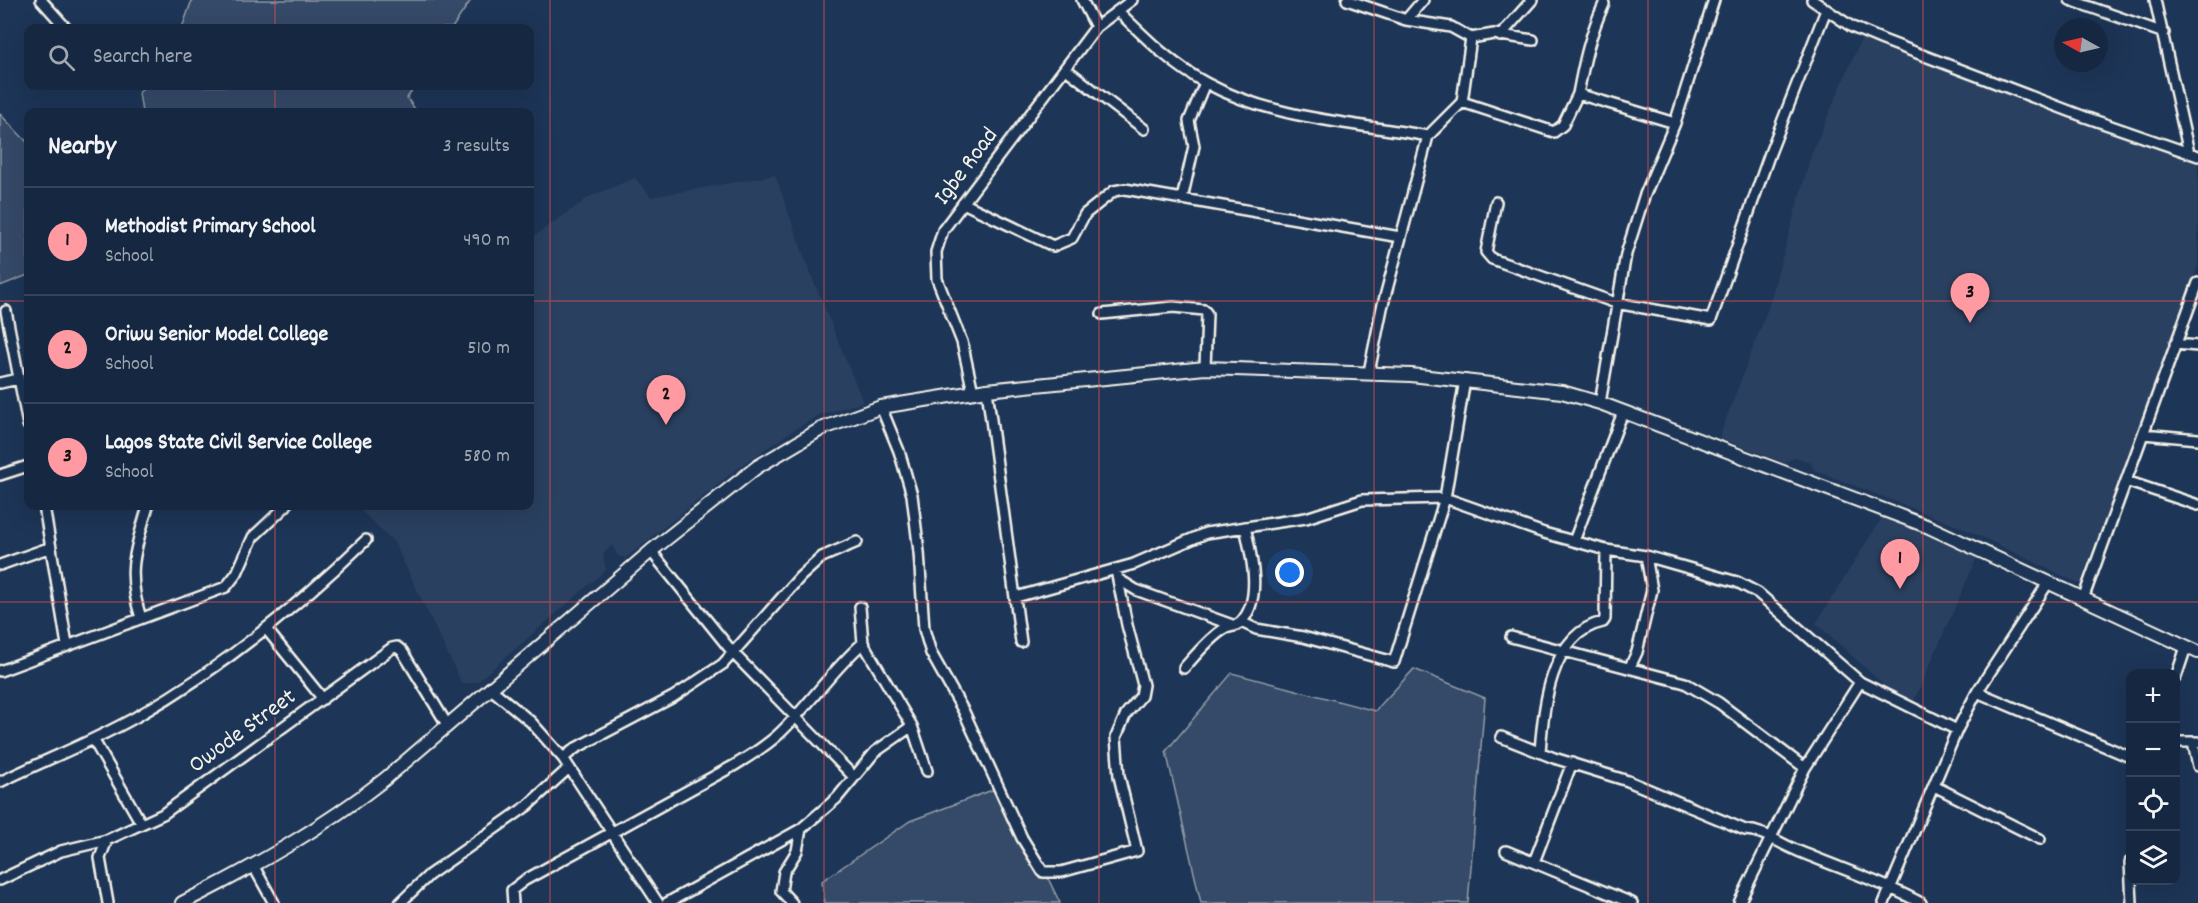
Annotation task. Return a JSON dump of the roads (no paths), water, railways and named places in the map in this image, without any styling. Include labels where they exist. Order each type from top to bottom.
[{"type":"main road","points":[[182,903],[254,867],[340,815],[448,726],[651,551],[741,479],[785,449],[820,429],[881,407],[987,390],[1204,368],[1369,372],[1465,380],[1562,392],[1600,403],[1929,527],[2192,650]]},
{"type":"street","points":[[41,0],[62,24]]},
{"type":"street","points":[[1082,0],[1096,27]]},
{"type":"street","name":"Igbe Road","points":[[973,392],[962,342],[937,279],[936,252],[943,230],[1096,27],[1132,0]]},
{"type":"street","points":[[1347,0],[1406,20],[1450,27],[1471,38],[1486,33],[1533,40]]},
{"type":"street","points":[[1406,20],[1423,0]]},
{"type":"street","points":[[1500,36],[1532,0]]},
{"type":"street","points":[[1600,403],[1626,254],[1644,196],[1675,123],[1714,0]]},
{"type":"street","points":[[1812,0],[1852,27],[1883,40],[2085,117],[2194,154]]},
{"type":"street","points":[[2070,0],[2164,33]]},
{"type":"street","points":[[2155,0],[2194,154]]},
{"type":"street","points":[[1462,102],[1554,132],[1563,125],[1578,94],[1592,28],[1604,4]]},
{"type":"street","points":[[1496,202],[1487,256],[1616,303],[1711,320],[1770,153],[1826,10]]},
{"type":"street","points":[[1118,11],[1166,57],[1205,83],[1228,94],[1288,112],[1428,136]]},
{"type":"street","points":[[1369,372],[1400,237],[1428,136],[1462,102],[1471,38]]},
{"type":"street","points":[[1066,69],[1144,129]]},
{"type":"street","points":[[1182,199],[1194,146],[1189,121],[1205,83]]},
{"type":"street","points":[[1578,94],[1675,123]]},
{"type":"street","points":[[963,203],[1053,246],[1072,238],[1085,214],[1114,191],[1130,190],[1400,237]]},
{"type":"street","points":[[2083,598],[2198,283]]},
{"type":"street","points":[[1102,314],[1173,307],[1204,310],[1207,314],[1204,368]]},
{"type":"street","points":[[6,311],[24,407]]},
{"type":"street","points":[[2175,344],[2198,346]]},
{"type":"street","points":[[0,383],[18,379]]},
{"type":"street","points":[[1117,574],[1136,590],[1238,624],[1303,637],[1394,662],[1445,498],[1465,380]]},
{"type":"street","points":[[987,390],[1021,642]]},
{"type":"street","points":[[881,407],[899,451],[912,495],[919,552],[924,628],[931,653],[964,712],[1022,838],[1043,872],[1061,872],[1137,850],[1119,776],[1116,737],[1126,714],[1142,696],[1143,685],[1126,625],[1117,574]]},
{"type":"street","points":[[1574,541],[1623,412]]},
{"type":"street","points":[[2143,434],[2198,439]]},
{"type":"street","points":[[0,475],[24,467]]},
{"type":"street","points":[[2126,481],[2198,505]]},
{"type":"street","points":[[1016,597],[1117,574],[1206,533],[1306,518],[1362,500],[1445,498],[1544,533],[1606,550],[1646,556],[1737,582],[1758,593],[1860,682],[1957,730]]},
{"type":"street","points":[[45,510],[67,645]]},
{"type":"street","points":[[141,618],[131,579],[134,556],[147,510]]},
{"type":"street","points":[[0,671],[226,587],[237,573],[253,537],[282,510]]},
{"type":"street","points":[[1184,668],[1224,629],[1238,624],[1253,588],[1254,573],[1245,528]]},
{"type":"street","points":[[0,782],[93,739],[152,707],[267,630],[366,540]]},
{"type":"street","points":[[563,758],[576,748],[681,693],[734,654],[800,577],[822,557],[857,542]]},
{"type":"street","points":[[0,565],[51,547]]},
{"type":"street","points":[[1540,752],[1549,681],[1563,652],[1590,626],[1603,622],[1605,619],[1606,550]]},
{"type":"street","points":[[651,551],[734,654],[854,777]]},
{"type":"street","points":[[1630,667],[1637,652],[1652,590],[1646,556]]},
{"type":"street","points":[[1884,903],[1957,730],[1977,692],[2048,583]]},
{"type":"street","points":[[860,607],[863,643],[912,726],[927,771]]},
{"type":"street","points":[[267,630],[323,699]]},
{"type":"street","points":[[1511,637],[1675,679],[1698,689],[1804,768]]},
{"type":"street","points":[[513,903],[511,894],[517,886],[749,757],[779,734],[844,659],[863,643]]},
{"type":"street","name":"Owode Street","points":[[0,880],[61,851],[108,840],[163,814],[392,648],[397,647],[402,651],[448,726]]},
{"type":"street","points":[[2180,669],[2192,650]]},
{"type":"street","points":[[1739,903],[1804,768],[1860,682]]},
{"type":"street","points":[[490,688],[531,722],[563,758],[658,903]]},
{"type":"street","points":[[1977,692],[2126,755]]},
{"type":"street","points":[[667,903],[801,829],[837,798],[875,752],[912,726]]},
{"type":"street","points":[[1501,737],[1628,781],[1744,830],[1759,831],[1792,849],[1891,887],[1922,903]]},
{"type":"street","points":[[93,739],[141,823]]},
{"type":"street","points":[[2180,742],[2196,742],[2198,766]]},
{"type":"street","points":[[1534,862],[1572,763]]},
{"type":"street","points":[[400,903],[429,875],[527,806],[569,768]]},
{"type":"street","points":[[1934,786],[2040,839]]},
{"type":"street","points":[[792,903],[781,891],[780,883],[797,851],[801,829]]},
{"type":"street","points":[[108,840],[100,858],[108,903]]},
{"type":"street","points":[[1506,851],[1632,903]]},
{"type":"street","points":[[254,867],[274,903]]},
{"type":"street","points":[[2131,885],[2132,903]]},
{"type":"place","name":"Lagos State Civil Service College","points":[[1970,323]]},
{"type":"place","name":"Oriwu Senior Model College","points":[[666,425]]},
{"type":"place","name":"Methodist Primary School","points":[[1900,589]]}]
